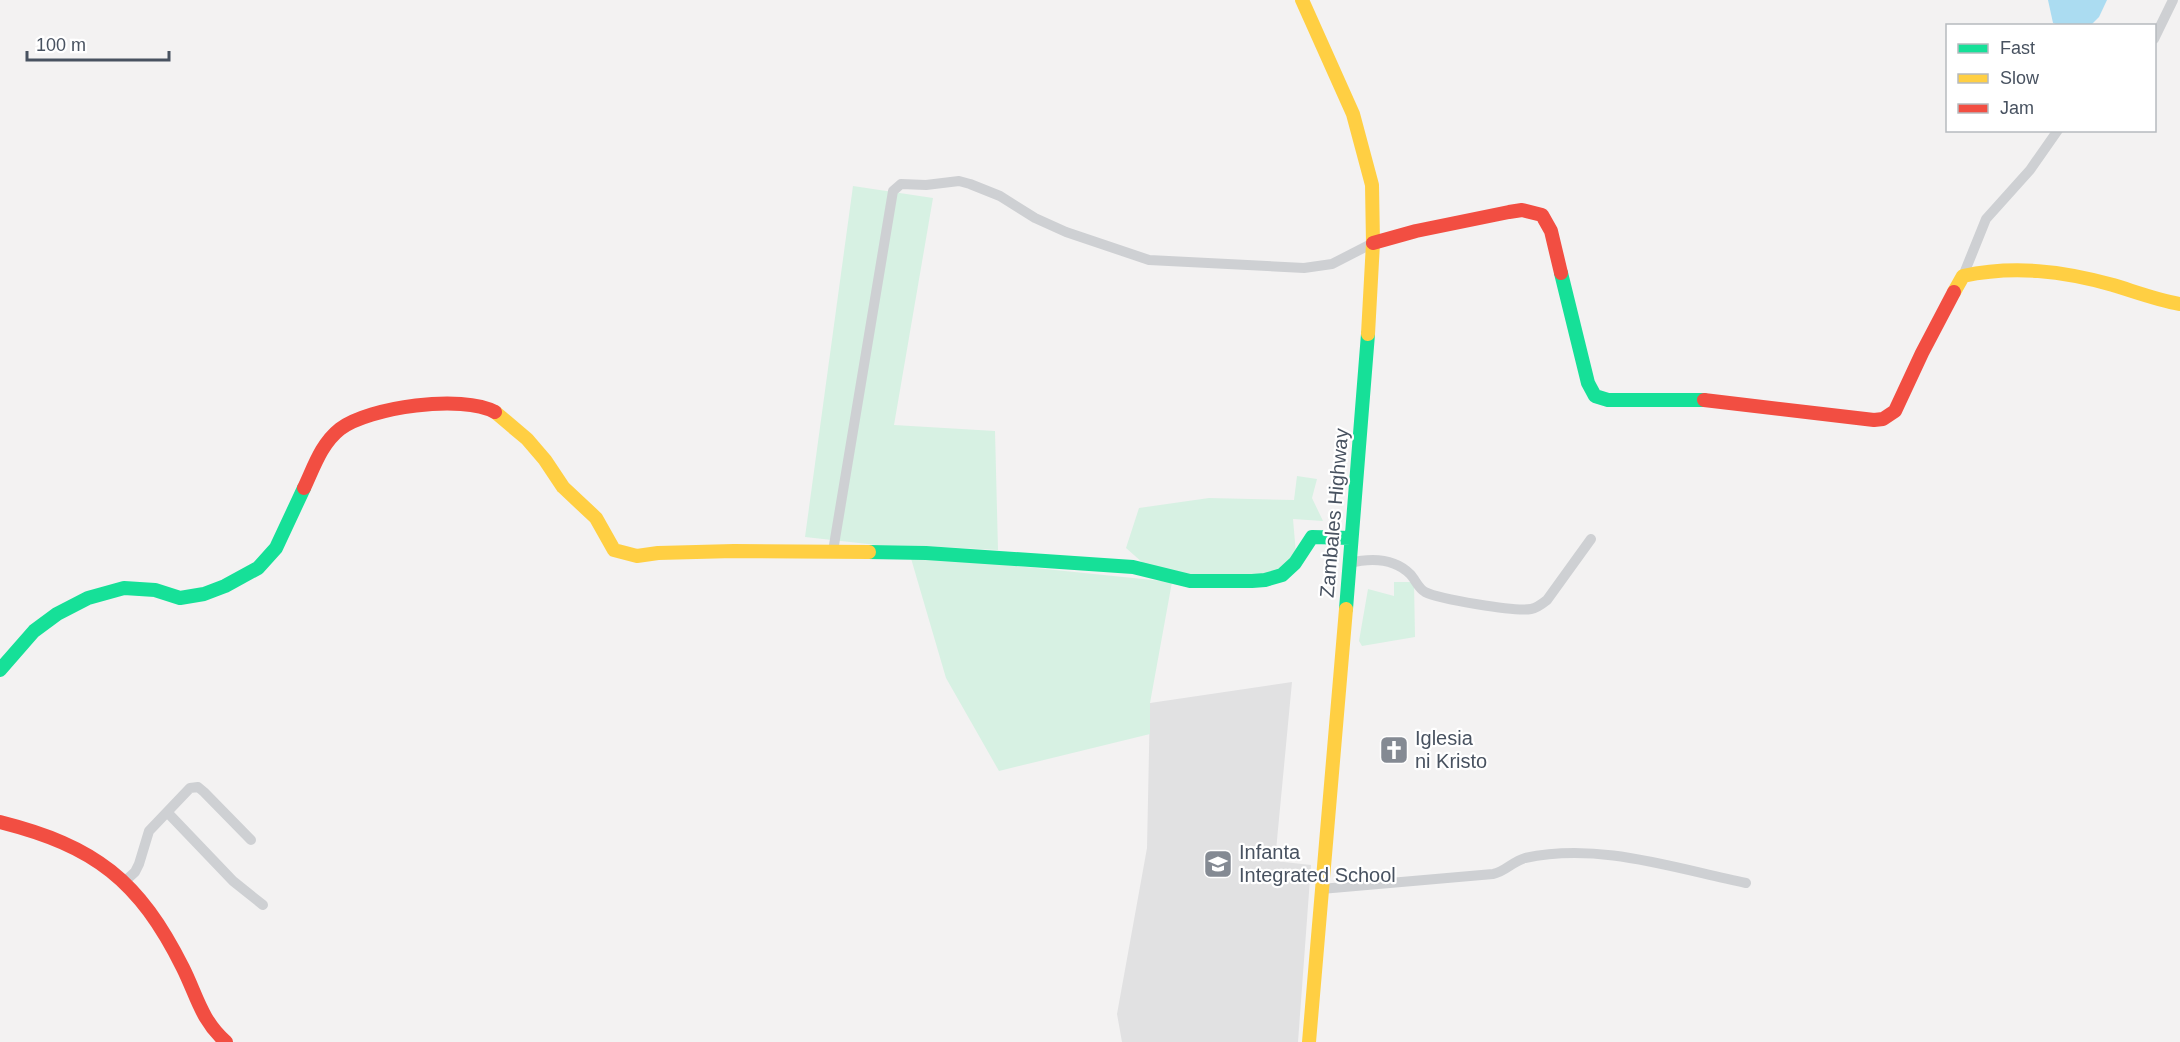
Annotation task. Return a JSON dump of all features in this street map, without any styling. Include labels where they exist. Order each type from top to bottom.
[{"type":"street","name":"Zambales Highway","points":[[1302,0],[1353,114],[1365,153],[1372,184],[1373,243],[1368,351],[1309,1042]]},
{"type":"street","points":[[2156,35],[2173,0]]},
{"type":"street","points":[[833,551],[893,191],[901,184],[926,185],[959,182],[970,184],[1000,196],[1035,218],[1066,232],[1149,260],[1304,268],[1332,264],[1373,243],[1426,229],[1509,212],[1534,212],[1542,215],[1551,231],[1588,383],[1595,396],[1608,400],[1713,400],[1874,420],[1883,419],[1895,411],[1922,352],[1963,276],[1986,219],[2024,177],[2057,132]]},
{"type":"street","points":[[1963,276],[2005,269],[2052,272],[2104,282],[2180,304]]},
{"type":"street","points":[[0,670],[34,631],[57,614],[88,598],[124,588],[156,590],[180,598],[204,594],[225,586],[258,568],[276,548],[324,446],[332,435],[345,424],[358,419],[416,405],[476,406],[489,409],[504,418],[544,459],[572,497],[596,517],[609,545],[620,553],[637,556],[658,553],[833,551],[926,553],[1133,567],[1190,581],[1252,581],[1282,575],[1295,563],[1312,537],[1351,538]]},
{"type":"street","points":[[1349,563],[1370,559],[1386,561],[1405,569],[1422,590],[1430,593],[1519,610],[1531,609],[1546,600],[1591,539]]},
{"type":"street","points":[[124,882],[135,872],[139,864],[149,831],[190,788],[198,787],[251,840]]},
{"type":"street","points":[[167,812],[233,881],[262,905]]},
{"type":"street","points":[[0,822],[40,832],[74,846],[124,882],[148,908],[166,936],[186,975],[203,1019],[226,1042]]},
{"type":"street","points":[[1321,889],[1500,873],[1515,862],[1526,858],[1585,852],[1612,854],[1746,883]]},
{"type":"shaded area","name":"Infanta Integrated School","points":[[1292,682],[1275,861],[1311,865],[1298,1042],[1122,1042],[1117,1014],[1147,848],[1150,703]]},
{"type":"green space","points":[[853,186],[933,198],[894,425],[995,431],[998,550],[877,545],[805,537]]},
{"type":"green space","points":[[1297,476],[1317,479],[1312,498],[1323,521],[1293,519],[1296,554],[1278,570],[1264,574],[1188,574],[1143,563],[1126,548],[1139,508],[1209,498],[1294,500]]},
{"type":"green space","points":[[910,555],[1172,582],[1150,703],[1150,734],[999,771],[946,678]]},
{"type":"green space","points":[[1394,582],[1414,582],[1415,637],[1362,646],[1359,641],[1368,589],[1394,596]]},
{"type":"water","points":[[2048,0],[2107,0],[2099,17],[2092,24],[2053,23]]},
{"type":"traffic: fast","points":[[1561,273],[1588,383],[1595,396],[1608,400],[1704,400]]},
{"type":"traffic: fast","points":[[1346,609],[1368,334]]},
{"type":"traffic: fast","points":[[0,670],[34,631],[57,614],[88,598],[124,588],[155,590],[180,598],[204,594],[225,586],[258,568],[276,548],[304,488]]},
{"type":"traffic: fast","points":[[869,552],[926,553],[1133,567],[1190,581],[1252,581],[1282,575],[1295,563],[1312,537],[1351,538]]},
{"type":"traffic: slow","points":[[1302,0],[1353,114],[1372,185],[1373,243],[1368,334]]},
{"type":"traffic: slow","points":[[1954,292],[1963,276],[2020,270],[2076,276],[2180,304]]},
{"type":"traffic: slow","points":[[495,412],[527,439],[563,487],[596,518],[614,550],[637,556],[658,553],[734,551],[869,552]]},
{"type":"traffic: slow","points":[[1309,1042],[1346,609]]},
{"type":"traffic: jam","points":[[1373,243],[1416,231],[1522,210],[1542,215],[1551,231],[1561,273]]},
{"type":"traffic: jam","points":[[1704,400],[1874,420],[1883,419],[1895,411],[1954,292]]},
{"type":"traffic: jam","points":[[304,488],[319,456],[333,435],[354,421],[393,409],[439,404],[461,404],[495,412]]},
{"type":"traffic: jam","points":[[0,822],[62,843],[88,856],[111,871],[131,889],[166,937],[205,1016],[226,1042]]},
{"type":"place","name":"Iglesia ni Kristo","points":[[1394,750]]},
{"type":"place","name":"Infanta Integrated School","points":[[1218,864]]}]
